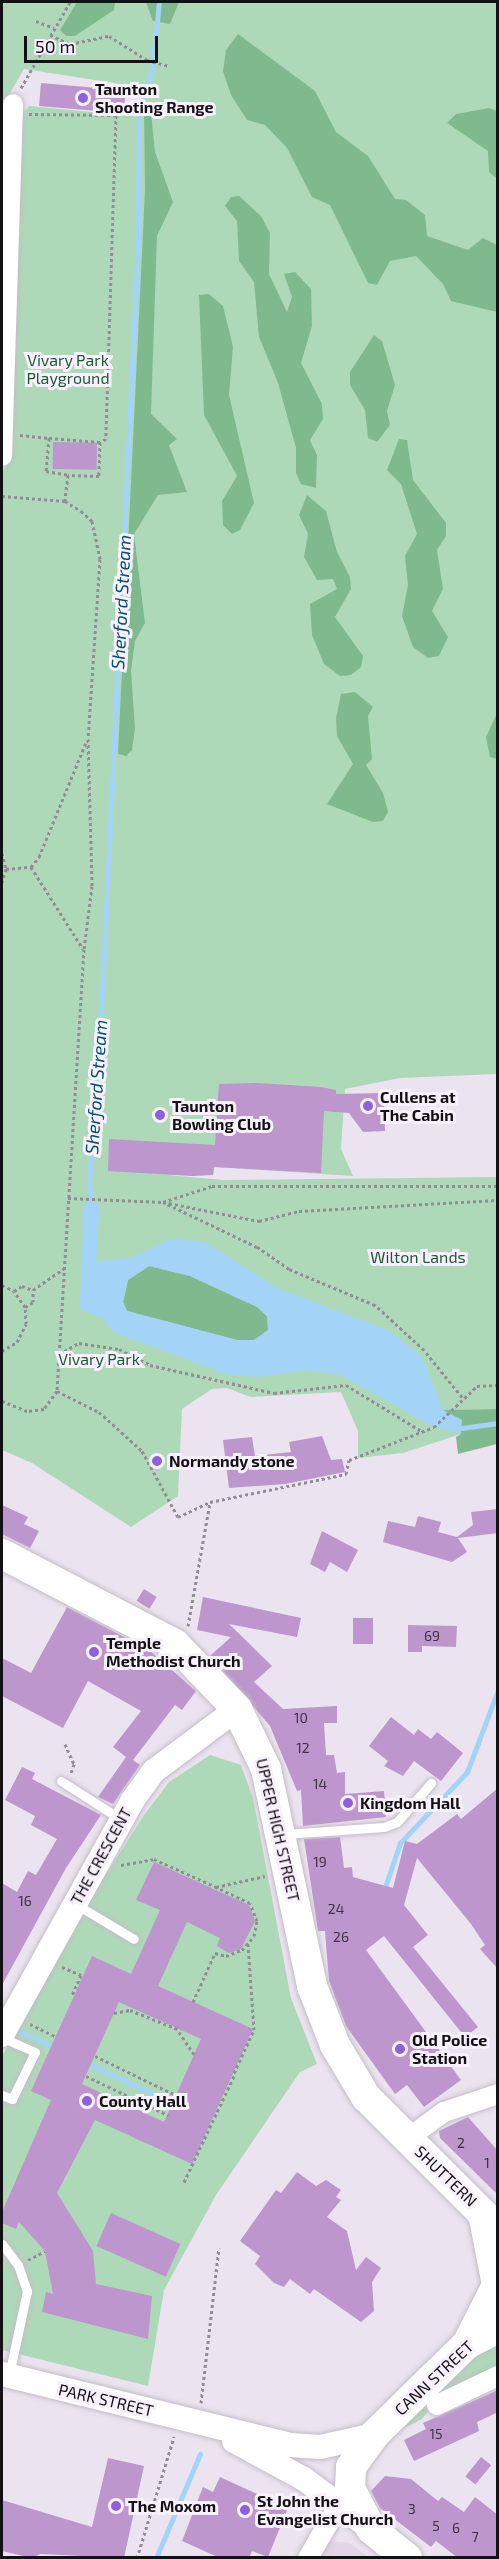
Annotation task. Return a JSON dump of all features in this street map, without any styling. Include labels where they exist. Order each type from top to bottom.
[{"type":"main road","name":"UPPER HIGH STREET","points":[[2,1554],[175,1644],[237,1709],[260,1748],[282,1834],[312,1986],[323,2019],[366,2097],[407,2139]]},
{"type":"main road","name":"SHUTTERN","points":[[407,2139],[490,2221]]},
{"type":"main road","points":[[467,2344],[497,2285],[490,2221]]},
{"type":"main road","points":[[467,2344],[498,2318]]},
{"type":"main road","name":"CANN STREET","points":[[343,2496],[351,2468],[375,2434],[467,2344],[498,2328]]},
{"type":"main road","points":[[343,2496],[371,2529],[407,2558]]},
{"type":"street","points":[[2,456],[13,108]]},
{"type":"street","name":"THE CRESCENT","points":[[5,2024],[122,1820],[154,1772],[237,1709]]},
{"type":"street","points":[[407,2139],[444,2112],[498,2094]]},
{"type":"street","name":"PARK STREET","points":[[5,2375],[195,2423],[320,2447],[375,2434]]},
{"type":"street","name":"CANN STREET","points":[[437,2405],[498,2376]]},
{"type":"street","name":"PARK STREET","points":[[195,2423],[304,2479],[343,2496]]},
{"type":"street","points":[[308,2558],[343,2496]]},
{"type":"lane","points":[[63,1782],[122,1820]]},
{"type":"lane","points":[[282,1834],[384,1827],[397,1822],[431,1783]]},
{"type":"lane","points":[[75,1904],[134,1939]]},
{"type":"lane","points":[[2,2095],[12,2099],[35,2052],[5,2024]]},
{"type":"lane","points":[[2,2244],[18,2265],[27,2291],[5,2375]]},
{"type":"path","points":[[3,434],[100,442],[106,439],[116,115],[13,108],[50,35],[70,2]]},
{"type":"path","points":[[36,21],[54,28]]},
{"type":"path","points":[[50,35],[70,44],[110,36],[147,60],[169,66]]},
{"type":"path","points":[[49,438],[46,471],[68,475],[99,476],[100,442]]},
{"type":"path","points":[[65,501],[68,475]]},
{"type":"path","points":[[2,496],[65,501],[92,521],[99,539],[88,739],[93,886],[84,949],[57,1391],[44,1409],[27,1411],[2,1401]]},
{"type":"path","points":[[31,867],[88,739]]},
{"type":"path","points":[[2,853],[6,869],[2,882]]},
{"type":"path","points":[[6,869],[31,867]]},
{"type":"path","points":[[31,867],[84,949]]},
{"type":"path","points":[[163,1202],[212,1186],[498,1186]]},
{"type":"path","points":[[68,1198],[163,1202],[259,1221],[299,1211],[498,1200]]},
{"type":"path","points":[[163,1202],[257,1247],[289,1269],[375,1305],[424,1350],[462,1397]]},
{"type":"path","points":[[33,1290],[64,1268]]},
{"type":"path","points":[[2,1285],[14,1291],[25,1307],[24,1331],[2,1351]]},
{"type":"path","points":[[14,1291],[21,1286],[33,1290]]},
{"type":"path","points":[[25,1307],[33,1302],[33,1290]]},
{"type":"path","points":[[58,1355],[79,1343],[119,1349],[150,1365],[274,1393],[346,1385],[423,1432]]},
{"type":"path","points":[[57,1391],[99,1412],[142,1450],[178,1517],[210,1502],[331,1479],[346,1474],[349,1460],[434,1427],[447,1411],[477,1386],[498,1385]]},
{"type":"path","points":[[175,1644],[191,1615],[210,1502]]},
{"type":"path","points":[[63,1782],[74,1764],[65,1744]]},
{"type":"path","points":[[93,1870],[154,1859],[250,1903],[257,1921],[248,1942],[254,2030],[184,2182]]},
{"type":"path","points":[[216,1887],[248,1879]]},
{"type":"path","points":[[193,2002],[215,1953],[226,1956],[248,1942]]},
{"type":"path","points":[[44,1959],[81,1975],[72,1995]]},
{"type":"path","points":[[114,2013],[130,2010],[179,2031],[194,2054]]},
{"type":"path","points":[[5,2024],[55,2036]]},
{"type":"path","points":[[95,2056],[176,2095]]},
{"type":"path","points":[[86,2076],[168,2115]]},
{"type":"path","points":[[137,2558],[195,2423],[209,2364],[211,2286],[219,2248]]},
{"type":"path","points":[[18,2265],[45,2251]]},
{"type":"shaded area","points":[[327,2541],[350,2543],[368,2557],[320,2558]]},
{"type":"green space","points":[[2,2],[497,2],[497,1074],[400,1078],[345,1089],[341,1149],[353,1176],[214,1167],[213,1175],[168,1175],[224,1180],[497,1177],[497,1409],[445,1410],[462,1420],[461,1434],[403,1453],[358,1458],[358,1431],[341,1392],[251,1397],[227,1388],[212,1389],[182,1409],[178,1496],[131,1527],[32,1463],[2,1450],[2,472],[8,463],[23,112],[30,106],[142,117],[147,88],[24,69],[3,105],[2,165]]},
{"type":"green space","points":[[77,2],[115,2],[114,10],[75,36],[66,36],[60,30]]},
{"type":"green space","points":[[146,2],[179,2],[170,24],[153,21]]},
{"type":"green space","points":[[238,34],[315,91],[336,132],[368,156],[395,199],[406,200],[425,215],[427,236],[468,250],[483,238],[497,245],[497,312],[451,301],[443,284],[416,256],[390,261],[377,285],[368,283],[330,205],[312,197],[287,148],[265,125],[247,120],[231,95],[223,71],[226,50]]},
{"type":"green space","points":[[144,107],[151,112],[155,152],[173,202],[157,236],[151,414],[177,439],[169,445],[187,492],[158,495],[134,534],[145,623],[135,641],[131,671],[135,728],[132,750],[126,756],[118,754],[145,190]]},
{"type":"green space","points":[[489,108],[497,111],[497,179],[489,172],[488,151],[447,123],[456,114]]},
{"type":"green space","points":[[239,196],[261,216],[270,233],[269,274],[287,312],[292,297],[284,274],[295,272],[311,289],[312,326],[301,363],[322,404],[323,419],[310,440],[317,455],[316,488],[301,484],[296,473],[296,448],[278,383],[259,337],[254,282],[239,261],[237,221],[225,206],[231,197]]},
{"type":"green space","points":[[209,294],[223,306],[233,347],[229,395],[254,503],[240,530],[232,534],[223,525],[222,501],[237,476],[204,415],[199,295]]},
{"type":"green space","points":[[374,335],[382,341],[395,385],[387,411],[390,425],[377,442],[368,438],[365,410],[350,385],[350,372]]},
{"type":"green space","points":[[399,439],[407,440],[413,480],[446,523],[446,536],[437,550],[443,589],[432,611],[448,637],[439,656],[428,658],[413,647],[402,616],[408,585],[405,556],[417,534],[401,484],[387,470]]},
{"type":"green space","points":[[307,495],[326,511],[337,552],[350,577],[351,589],[335,617],[363,656],[361,667],[351,675],[340,676],[324,664],[312,635],[310,604],[337,589],[333,579],[317,580],[304,557],[308,534],[299,515]]},
{"type":"green space","points":[[355,692],[373,707],[368,716],[372,759],[366,765],[383,793],[388,812],[383,821],[373,822],[327,804],[353,764],[337,736],[336,718],[341,694]]},
{"type":"green space","points":[[497,713],[497,759],[490,757],[486,737]]},
{"type":"green space","points":[[149,1266],[190,1276],[257,1307],[267,1316],[268,1330],[254,1341],[237,1340],[127,1311],[123,1302],[128,1280]]},
{"type":"green space","points":[[497,1409],[497,1444],[458,1454],[456,1437],[461,1434],[443,1410]]},
{"type":"green space","name":"County Hall","points":[[210,1755],[241,1765],[253,1798],[291,1998],[317,2064],[300,2072],[216,2195],[164,2290],[148,2386],[2,2350],[2,2056],[63,1942],[144,1815],[169,1782]]},
{"type":"green space","points":[[497,2346],[497,2371],[439,2398],[422,2419],[396,2432],[485,2348]]},
{"type":"water","points":[[84,1203],[100,1204],[96,1261],[132,1258],[170,1239],[205,1242],[277,1288],[388,1330],[422,1356],[443,1410],[462,1420],[461,1434],[430,1425],[341,1375],[308,1370],[260,1377],[229,1375],[113,1332],[103,1318],[80,1309]],"holes":[[[149,1266],[190,1276],[257,1307],[267,1316],[268,1330],[254,1340],[237,1340],[127,1311],[123,1302],[128,1280]]]},
{"type":"building","name":"Taunton Shooting Range","points":[[41,83],[126,90],[124,113],[39,106]]},
{"type":"building","points":[[53,442],[97,443],[97,470],[53,469]]},
{"type":"building","points":[[257,1083],[321,1087],[336,1090],[336,1094],[384,1093],[385,1131],[363,1132],[349,1113],[324,1111],[321,1173],[214,1167],[213,1175],[192,1176],[108,1171],[109,1139],[215,1145],[219,1084]]},
{"type":"building","points":[[322,1436],[331,1460],[342,1459],[345,1472],[285,1484],[229,1488],[223,1440],[252,1437],[255,1456],[291,1452],[289,1442]]},
{"type":"building","points":[[2,1505],[28,1517],[24,1524],[39,1531],[30,1548],[2,1534]]},
{"type":"building","points":[[498,1509],[498,1533],[458,1538],[467,1552],[452,1562],[383,1542],[388,1521],[415,1527],[418,1516],[441,1522],[438,1532],[457,1537],[473,1525],[471,1512]]},
{"type":"building","points":[[322,1531],[358,1550],[347,1572],[330,1562],[325,1572],[310,1564]]},
{"type":"building","points":[[144,1589],[157,1597],[149,1609],[137,1601]]},
{"type":"building","points":[[203,1597],[301,1618],[297,1637],[229,1624],[272,1666],[254,1682],[283,1709],[337,1706],[337,1723],[324,1723],[326,1755],[334,1755],[337,1773],[345,1772],[345,1794],[384,1791],[386,1817],[303,1826],[301,1790],[297,1791],[270,1726],[210,1656],[231,1637],[197,1630]]},
{"type":"building","points":[[67,1607],[149,1650],[196,1691],[182,1710],[175,1705],[133,1760],[140,1765],[113,1804],[98,1797],[126,1757],[113,1747],[141,1711],[88,1681],[63,1728],[2,1696],[2,1658],[31,1673]]},
{"type":"building","points":[[353,1618],[373,1618],[373,1644],[353,1644]]},
{"type":"building","points":[[408,1625],[457,1626],[456,1647],[422,1646],[422,1652],[408,1652]]},
{"type":"building","points":[[391,1717],[414,1735],[418,1729],[431,1739],[437,1732],[463,1753],[441,1781],[414,1761],[403,1776],[384,1766],[388,1761],[369,1746]]},
{"type":"building","points":[[22,1767],[35,1773],[32,1779],[101,1815],[66,1868],[2,1985],[2,1883],[17,1892],[28,1871],[36,1875],[57,1839],[31,1825],[35,1816],[5,1800]]},
{"type":"building","points":[[498,1788],[498,1969],[480,1949],[485,1945],[471,1924],[417,1858],[404,1905],[428,1935],[413,1947],[478,2027],[465,2037],[384,1936],[366,1950],[461,2080],[424,2107],[407,2085],[395,2094],[346,2026],[329,1981],[325,1931],[318,1931],[304,1839],[340,1837],[344,1868],[352,1867],[353,1877],[393,1888],[405,1841],[417,1844],[457,1814],[461,1819]]},
{"type":"building","name":"County Hall","points":[[154,1862],[249,1905],[255,1921],[241,1949],[229,1953],[217,1946],[220,1938],[187,1922],[158,1986],[253,2029],[192,2164],[95,2120],[57,2193],[93,2251],[96,2284],[152,2296],[148,2339],[42,2312],[46,2292],[53,2294],[45,2251],[19,2222],[16,2229],[2,2223],[2,2212],[51,2100],[31,2091],[92,1956],[131,1974],[160,1910],[136,1900]],"holes":[[[119,2002],[201,2039],[164,2122],[82,2084]]]},
{"type":"building","points":[[468,2117],[498,2151],[498,2195],[440,2138],[439,2131]]},
{"type":"building","points":[[297,2172],[316,2186],[326,2180],[341,2190],[336,2197],[341,2200],[327,2217],[347,2231],[356,2270],[366,2257],[381,2268],[372,2282],[374,2311],[361,2322],[314,2289],[310,2294],[290,2279],[284,2287],[274,2283],[255,2264],[260,2256],[240,2241],[276,2190],[281,2193]]},
{"type":"building","points":[[111,2213],[180,2244],[166,2277],[96,2246]]},
{"type":"building","points":[[498,2390],[498,2412],[477,2422],[479,2431],[414,2461],[404,2440],[426,2429],[423,2423]]},
{"type":"building","points":[[481,2457],[491,2465],[475,2485],[465,2476]]},
{"type":"building","name":"The Moxom","points":[[108,2458],[144,2466],[124,2558],[40,2554],[32,2558],[2,2551],[2,2500],[92,2527]]},
{"type":"building","points":[[385,2476],[411,2479],[438,2501],[442,2497],[464,2512],[475,2497],[498,2515],[498,2558],[458,2558],[436,2541],[431,2547],[380,2508],[371,2491]]},
{"type":"building","points":[[220,2477],[288,2508],[268,2557],[252,2551],[249,2558],[220,2558],[182,2541],[203,2487],[213,2492]]},
{"type":"waterway","name":"Sherford Stream","points":[[92,1203],[89,1184],[101,1016],[138,242],[139,112],[152,70],[159,2]]},
{"type":"waterway","points":[[462,1428],[498,1423]]},
{"type":"waterway","points":[[384,1890],[400,1843],[467,1772],[498,1690]]},
{"type":"waterway","points":[[19,2031],[51,2046]]},
{"type":"waterway","points":[[91,2065],[172,2103]]},
{"type":"waterway","points":[[156,2558],[200,2454]]},
{"type":"place","name":"Taunton Shooting Range","points":[[83,98]]},
{"type":"place","name":"Cullens at The Cabin","points":[[368,1106]]},
{"type":"place","name":"Taunton Bowling Club","points":[[160,1115]]},
{"type":"place","name":"Normandy stone","points":[[157,1461]]},
{"type":"place","name":"Temple Methodist Church","points":[[94,1652]]},
{"type":"place","name":"Kingdom Hall","points":[[348,1803]]},
{"type":"place","name":"Old Police Station","points":[[400,2049]]},
{"type":"place","name":"County Hall","points":[[87,2101]]},
{"type":"place","name":"The Moxom","points":[[116,2506]]},
{"type":"place","name":"St John the Evangelist Church","points":[[245,2510]]},
{"type":"park label","name":"Vivary Park Playground","points":[[68,369]]},
{"type":"park label","name":"Wilton Lands","points":[[418,1257]]},
{"type":"park label","name":"Vivary Park","points":[[99,1359]]}]
